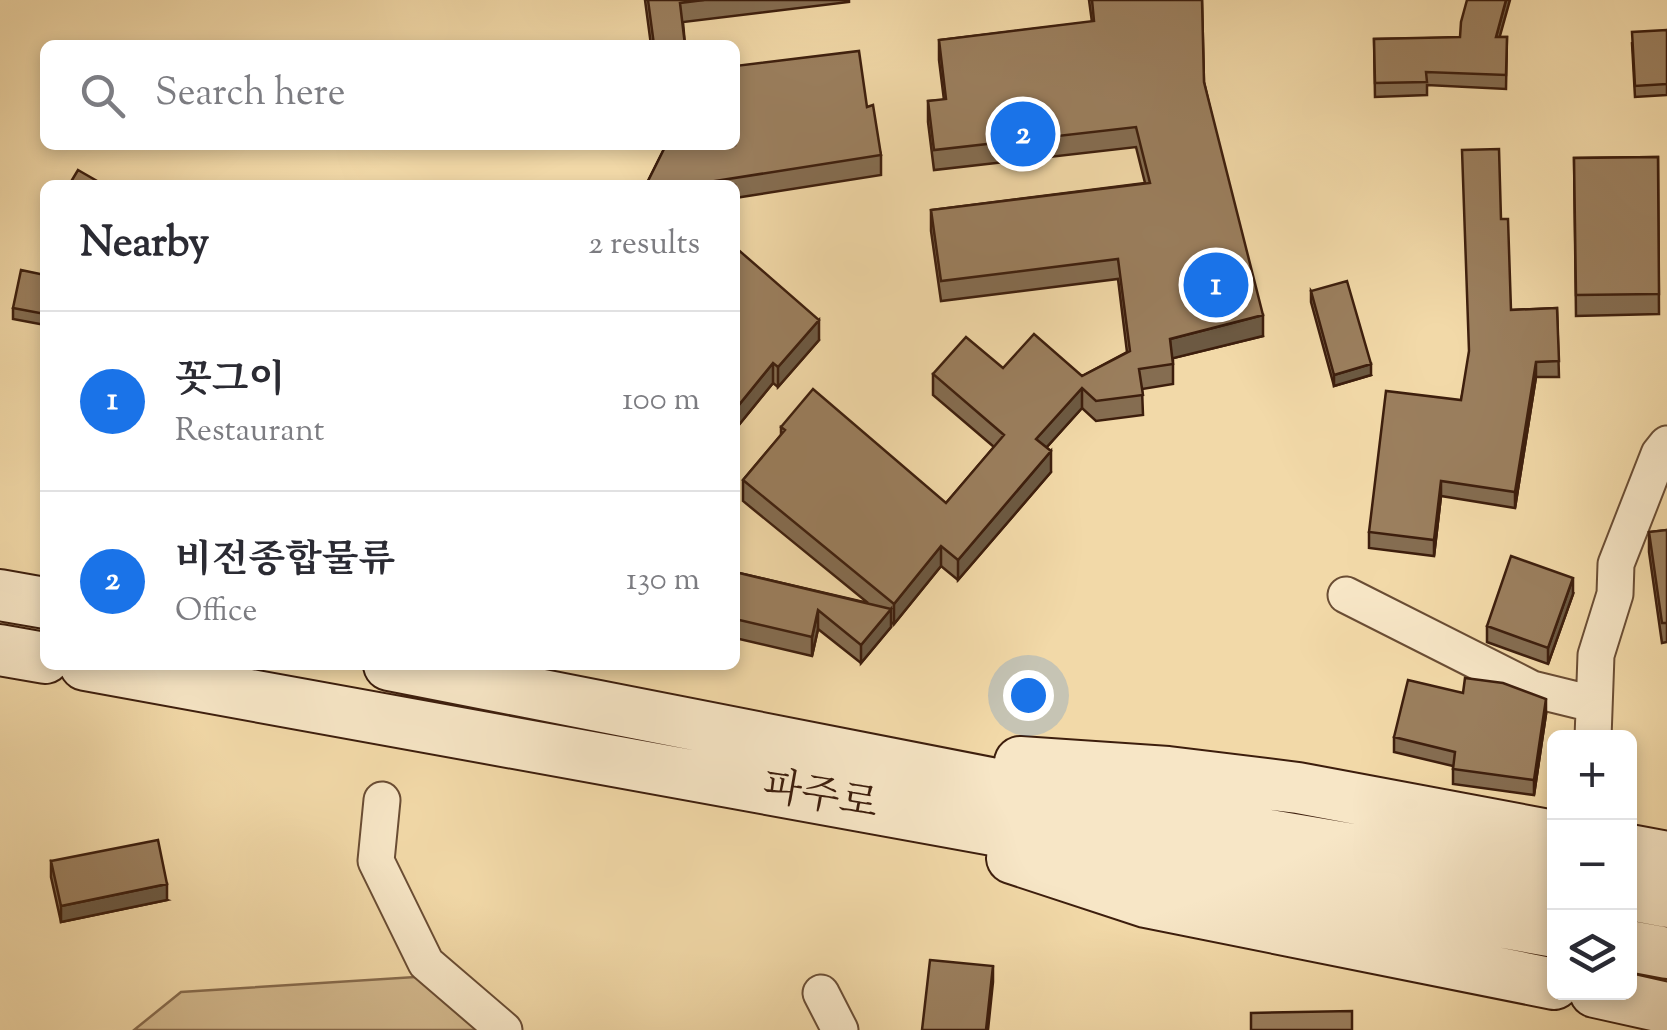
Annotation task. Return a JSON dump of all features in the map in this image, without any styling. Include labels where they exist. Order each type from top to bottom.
[{"type":"main road","points":[[0,594],[40,602]]},
{"type":"main road","points":[[0,650],[40,657]]},
{"type":"main road","name":"파주로","points":[[112,670],[1547,931]]},
{"type":"main road","name":"파주로","points":[[415,670],[1169,818],[1547,882]]},
{"type":"main road","points":[[825,750],[1168,772],[1298,788],[1547,835]]},
{"type":"main road","points":[[846,803],[1146,902],[1547,983]]},
{"type":"main road","points":[[1637,851],[1667,857]]},
{"type":"main road","points":[[1637,897],[1667,902]]},
{"type":"main road","points":[[1637,947],[1667,952]]},
{"type":"main road","points":[[1631,1000],[1667,1008]]},
{"type":"street","points":[[1346,595],[1593,721],[1596,655],[1615,594],[1616,564],[1659,454],[1667,444]]},
{"type":"street","points":[[382,800],[376,862],[426,963],[504,1030]]},
{"type":"street","points":[[821,993],[840,1030]]},
{"type":"shaded area","points":[[431,976],[488,1030],[134,1030],[181,992]]},
{"type":"building","points":[[648,0],[704,0],[680,3],[684,40],[653,40]]},
{"type":"building","points":[[1092,0],[1202,0],[1204,82],[1263,315],[1170,339],[1173,364],[1139,369],[1143,395],[1096,401],[1082,388],[1036,439],[1051,451],[958,560],[941,546],[894,604],[743,480],[813,389],[946,503],[1004,435],[933,374],[966,337],[1003,368],[1034,334],[1082,376],[1130,351],[1118,259],[941,281],[931,210],[1150,183],[1136,127],[934,150],[928,101],[946,99],[939,40],[1094,21]]},
{"type":"building","points":[[1467,0],[1506,0],[1496,37],[1507,37],[1506,75],[1426,72],[1427,82],[1375,83],[1374,39],[1460,37]]},
{"type":"building","points":[[1667,30],[1667,84],[1635,86],[1632,32]]},
{"type":"building","points":[[859,51],[867,107],[873,105],[881,155],[722,180],[648,180],[664,150],[740,150],[740,65]]},
{"type":"building","points":[[1499,149],[1501,219],[1508,219],[1511,310],[1557,308],[1559,361],[1536,362],[1515,492],[1441,481],[1434,540],[1369,532],[1386,391],[1461,400],[1469,351],[1462,150]]},
{"type":"building","points":[[1658,157],[1659,294],[1576,295],[1574,158]]},
{"type":"building","points":[[78,170],[95,180],[72,180]]},
{"type":"building","points":[[740,251],[819,320],[778,367],[773,363],[740,404]]},
{"type":"building","points":[[21,270],[40,274],[40,313],[13,308]]},
{"type":"building","points":[[1347,281],[1371,364],[1334,375],[1311,291]]},
{"type":"building","points":[[1667,530],[1667,623],[1662,623],[1649,532]]},
{"type":"building","points":[[1511,556],[1573,578],[1548,648],[1487,626]]},
{"type":"building","points":[[740,573],[891,609],[861,645],[818,610],[812,637],[740,620]]},
{"type":"building","points":[[1465,678],[1503,683],[1546,699],[1534,780],[1453,769],[1455,752],[1394,737],[1408,680],[1463,693]]},
{"type":"building","points":[[158,840],[167,884],[61,906],[51,861]]},
{"type":"building","points":[[930,960],[993,966],[986,1030],[922,1030]]},
{"type":"building","points":[[1352,1011],[1352,1030],[1251,1030],[1251,1013]]},
{"type":"place","name":"비전종합물류","points":[[1023,134]]},
{"type":"place","name":"꼿그이","points":[[1216,285]]}]
